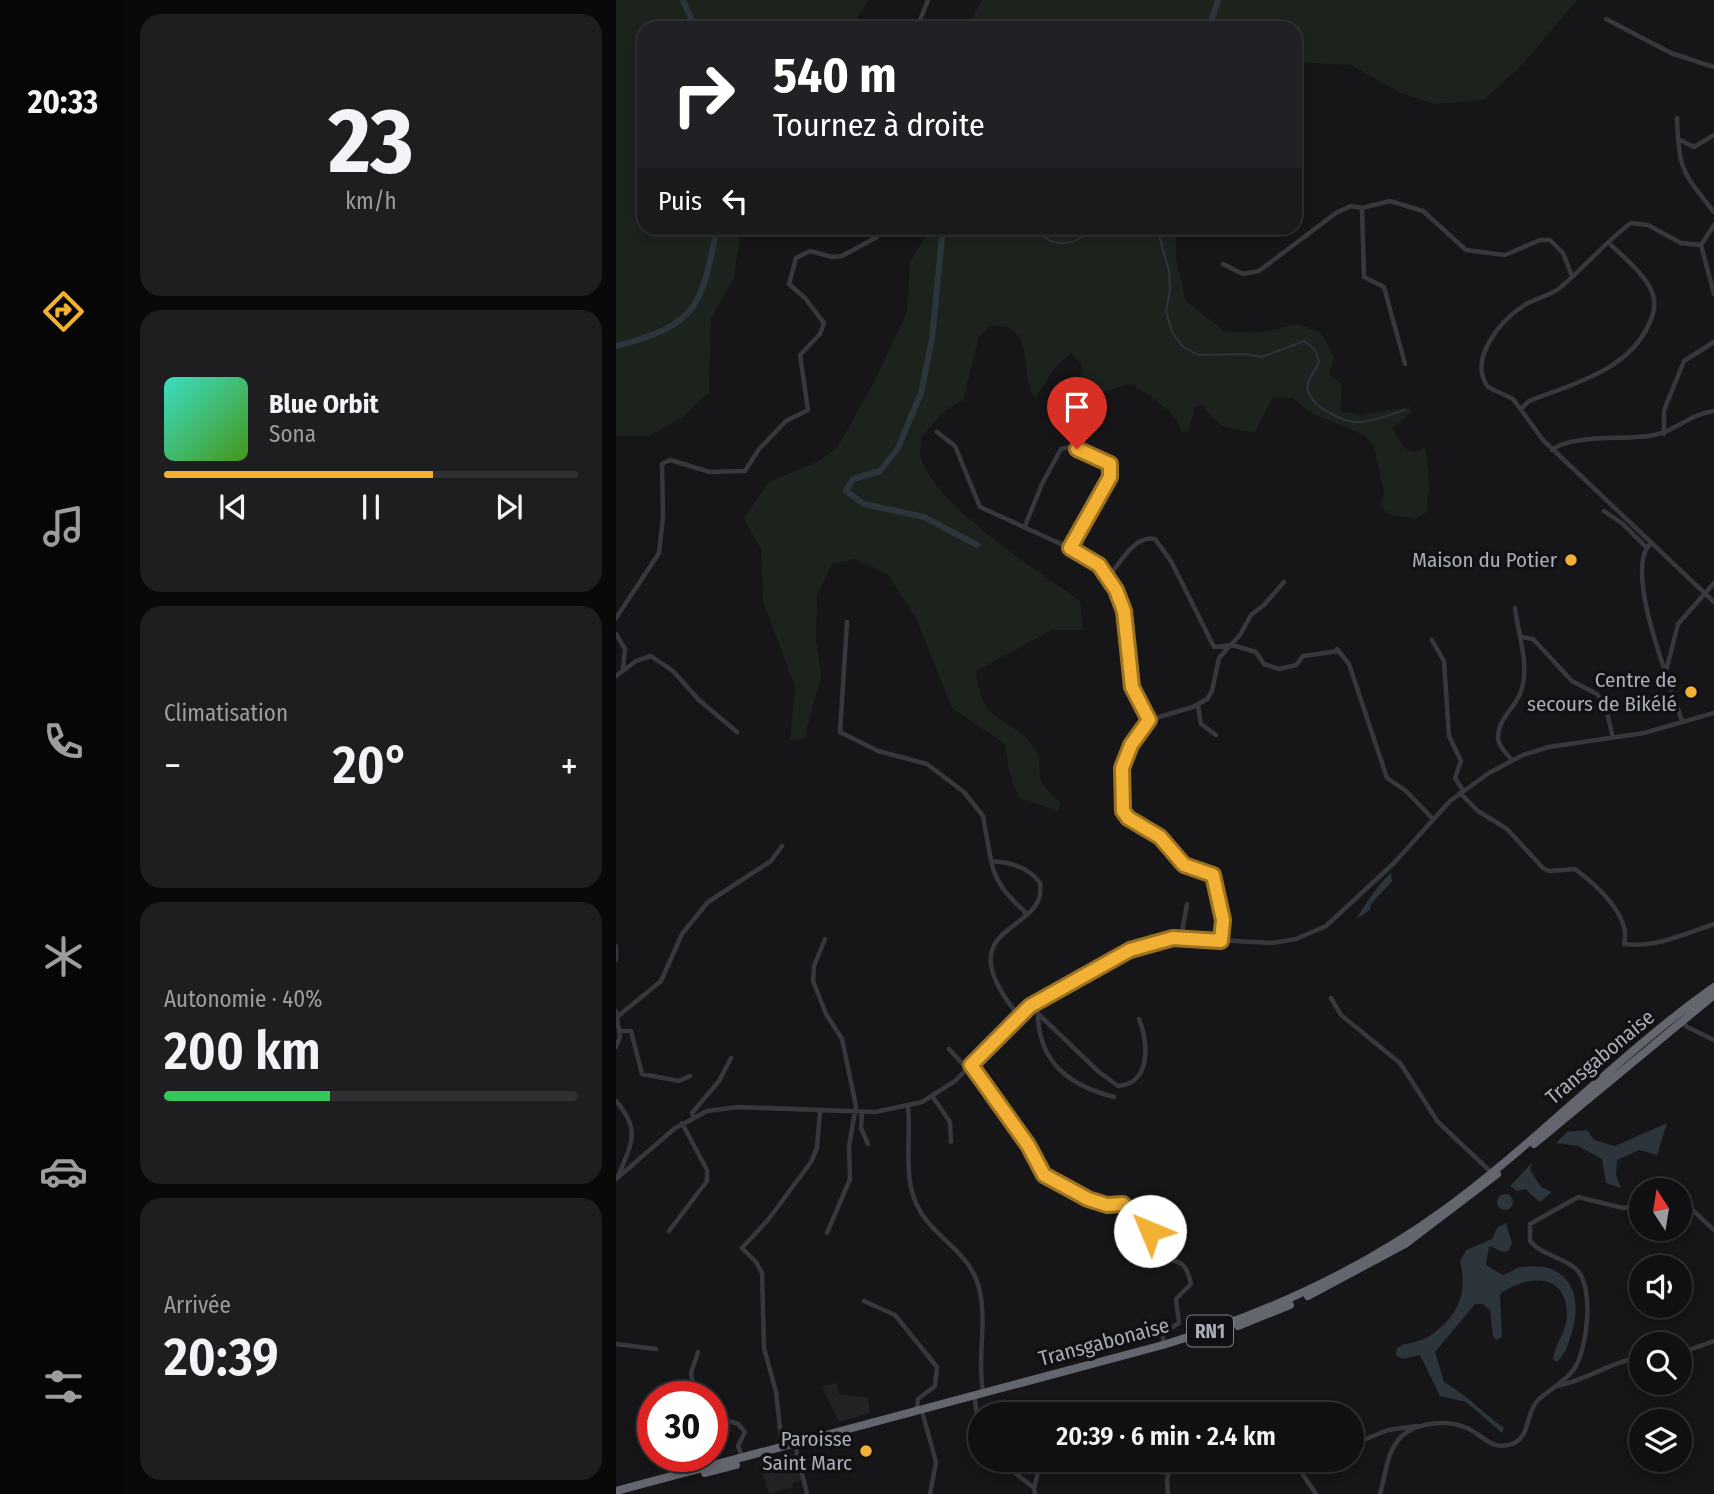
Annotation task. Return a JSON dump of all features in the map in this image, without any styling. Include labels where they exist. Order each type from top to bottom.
[{"type":"highway","name":"Transgabonaise","points":[[624,1494],[796,1449],[983,1393],[1163,1345],[1264,1310],[1350,1269],[1440,1213],[1493,1174],[1646,1039],[1714,987]]},
{"type":"highway","name":"Transgabonaise","points":[[616,1491],[1187,1343],[1291,1304],[1405,1244],[1714,995]]},
{"type":"street","points":[[920,21],[928,0]]},
{"type":"street","points":[[1606,19],[1671,53],[1714,67]]},
{"type":"street","points":[[1677,118],[1682,170],[1714,212]]},
{"type":"street","points":[[1677,138],[1694,147],[1714,135]]},
{"type":"street","points":[[1223,264],[1243,274],[1259,271],[1336,213],[1351,206],[1362,208],[1390,201],[1413,206],[1436,221],[1461,248],[1480,254],[1510,254],[1546,239],[1563,253],[1572,276]]},
{"type":"street","points":[[1362,208],[1364,277],[1384,287],[1405,364]]},
{"type":"street","points":[[1648,546],[1580,473],[1552,450],[1533,429],[1522,408],[1513,399],[1486,384],[1481,373],[1482,358],[1492,339],[1522,307],[1561,288],[1635,222],[1648,225],[1681,243],[1701,245]]},
{"type":"street","points":[[1714,225],[1701,245],[1714,294]]},
{"type":"street","points":[[616,618],[659,553],[663,517],[662,464],[674,461],[710,472],[741,472],[748,469],[759,449],[786,421],[807,411],[808,394],[800,355],[820,334],[824,323],[789,284],[796,258],[810,251],[832,257],[849,254],[879,235]]},
{"type":"street","points":[[1522,408],[1529,401],[1609,367],[1632,351],[1644,335],[1654,309],[1652,291],[1609,243]]},
{"type":"street","points":[[1664,434],[1664,410],[1684,361],[1714,342]]},
{"type":"street","points":[[1552,450],[1570,442],[1664,434],[1700,414],[1714,411]]},
{"type":"street","points":[[937,432],[955,446],[980,507],[1025,526],[1046,540],[1089,557],[1109,576],[1123,605],[1132,687],[1149,720]]},
{"type":"street","points":[[1025,526],[1042,484],[1061,449],[1077,449],[1100,458],[1110,464],[1110,480],[1070,548]]},
{"type":"street","points":[[1604,511],[1714,602]]},
{"type":"street","points":[[1109,576],[1132,547],[1148,538],[1155,538],[1171,561],[1212,645],[1218,648],[1232,645],[1256,652],[1264,664],[1279,669],[1296,665],[1303,656],[1337,650],[1348,662],[1363,700],[1387,778],[1406,792],[1433,819]]},
{"type":"street","points":[[1648,546],[1644,557],[1646,614],[1682,721]]},
{"type":"street","points":[[1221,941],[1223,920],[1213,875],[1184,865],[1160,837],[1128,818],[1121,805],[1122,768],[1131,745],[1149,720],[1198,706],[1212,691],[1219,657],[1232,645],[1251,615],[1264,605],[1284,582]]},
{"type":"street","points":[[1666,672],[1678,624],[1714,583]]},
{"type":"street","points":[[1512,760],[1500,747],[1499,731],[1521,689],[1522,637],[1515,608]]},
{"type":"street","points":[[847,622],[840,732],[878,751],[928,764],[964,792],[984,816],[993,874],[1010,901],[1027,914]]},
{"type":"street","points":[[616,634],[626,654],[622,670]]},
{"type":"street","points":[[1522,637],[1533,639],[1572,681],[1597,694],[1606,708],[1613,738]]},
{"type":"street","points":[[1432,640],[1444,661],[1449,736],[1461,761],[1455,778],[1462,792],[1478,811],[1507,829],[1543,868],[1549,871],[1575,869],[1585,876],[1621,918],[1625,932],[1624,944],[1636,946],[1678,938],[1714,924]]},
{"type":"street","points":[[616,676],[648,656],[663,663],[699,700],[737,732]]},
{"type":"street","points":[[1198,706],[1201,724],[1216,735]]},
{"type":"street","points":[[617,1178],[693,1116],[728,1108],[862,1112],[908,1107],[933,1097],[969,1067],[1018,1015],[1030,1006],[1130,950],[1159,940],[1181,938],[1272,943],[1296,939],[1325,926],[1394,863],[1433,819],[1462,792],[1512,760],[1539,749],[1613,738],[1714,713]]},
{"type":"street","points":[[616,1046],[620,1031],[617,1014],[661,981],[682,934],[708,902],[771,861],[782,846]]},
{"type":"street","points":[[991,861],[1006,862],[1035,876],[1041,888],[1027,914],[996,940],[989,957],[991,969],[1018,1015]]},
{"type":"street","points":[[1181,938],[1187,904]]},
{"type":"street","points":[[825,939],[814,966],[813,981],[826,1014],[842,1040],[856,1098],[849,1146],[850,1179],[827,1233]]},
{"type":"street","points":[[616,946],[616,960]]},
{"type":"street","points":[[1331,998],[1341,1015],[1400,1063],[1438,1122],[1493,1174]]},
{"type":"street","points":[[1030,1006],[1118,1086],[1135,1081],[1141,1073],[1147,1044],[1139,1019]]},
{"type":"street","points":[[1038,1016],[1039,1035],[1052,1063],[1073,1082],[1114,1097]]},
{"type":"street","points":[[1681,1020],[1687,1027],[1714,1041]]},
{"type":"street","points":[[620,1031],[631,1031],[642,1074],[679,1081],[690,1076]]},
{"type":"street","points":[[948,1049],[969,1067],[1028,1145],[1044,1175],[1088,1199],[1107,1205],[1123,1204],[1150,1231]]},
{"type":"street","points":[[693,1116],[692,1113],[719,1081],[732,1058]]},
{"type":"street","points":[[933,1097],[950,1122],[951,1142]]},
{"type":"street","points":[[616,1101],[629,1117],[634,1137],[617,1178]]},
{"type":"street","points":[[908,1107],[910,1139],[907,1170],[912,1194],[928,1223],[957,1251],[977,1282],[983,1330],[980,1370],[983,1393]]},
{"type":"street","points":[[782,1447],[776,1392],[764,1348],[762,1273],[756,1262],[742,1248],[768,1220],[811,1162],[817,1148],[820,1111]]},
{"type":"street","points":[[862,1112],[862,1128],[868,1144]]},
{"type":"street","points":[[669,1231],[707,1181],[707,1170],[682,1123]]},
{"type":"street","points":[[1364,1440],[1388,1430],[1445,1422],[1468,1428],[1490,1444],[1512,1444],[1525,1433],[1529,1411],[1536,1402],[1574,1370],[1582,1351],[1588,1287],[1576,1269],[1538,1250],[1530,1241],[1530,1224],[1578,1197],[1629,1207]]},
{"type":"street","points":[[1692,1209],[1714,1230]]},
{"type":"street","points":[[1163,1345],[1163,1333],[1180,1323],[1176,1299],[1191,1284],[1183,1264],[1170,1260]]},
{"type":"street","points":[[864,1301],[895,1315],[937,1367],[934,1386],[918,1399],[936,1462],[930,1494]]},
{"type":"street","points":[[1692,1349],[1714,1341]]},
{"type":"street","points":[[616,1344],[656,1349]]},
{"type":"street","points":[[692,1381],[691,1373],[698,1352]]},
{"type":"street","points":[[1555,1386],[1575,1383],[1629,1359]]},
{"type":"street","points":[[728,1421],[742,1427],[745,1432],[738,1446],[742,1458]]},
{"type":"street","points":[[1380,1494],[1396,1443],[1405,1434],[1424,1425]]},
{"type":"street","points":[[796,1449],[807,1494]]},
{"type":"street","points":[[1013,1472],[1034,1491],[1038,1472]]},
{"type":"street","points":[[1161,1472],[1169,1473],[1168,1494]]},
{"type":"street","points":[[1301,1472],[1316,1494]]},
{"type":"street","points":[[1308,1494],[1311,1488]]},
{"type":"shaded area","points":[[616,0],[869,0],[856,21],[637,21],[637,235],[740,235],[734,277],[711,319],[709,392],[683,417],[649,436],[616,436]]},
{"type":"shaded area","points":[[982,0],[1577,0],[1521,66],[1484,100],[1435,104],[1401,93],[1351,65],[1302,62],[1302,21],[971,21]]},
{"type":"shaded area","points":[[927,235],[1176,235],[1176,260],[1186,301],[1224,331],[1259,333],[1297,324],[1320,332],[1334,356],[1329,375],[1342,384],[1340,411],[1360,415],[1410,407],[1411,413],[1392,428],[1405,449],[1417,453],[1425,447],[1430,488],[1428,511],[1416,519],[1388,514],[1380,505],[1384,492],[1374,446],[1364,435],[1309,412],[1293,398],[1273,397],[1255,432],[1224,426],[1213,418],[1202,404],[1195,408],[1189,429],[1181,433],[1169,411],[1131,383],[1079,401],[1082,364],[1071,353],[1056,366],[1035,398],[1027,376],[1021,341],[1015,332],[1005,327],[990,326],[979,337],[963,400],[944,411],[921,438],[920,457],[931,478],[967,517],[1015,556],[1080,601],[1083,630],[1052,630],[976,671],[984,703],[998,718],[1026,738],[1036,750],[1041,778],[1045,787],[1060,803],[1058,811],[1019,798],[1009,771],[1005,744],[952,708],[916,618],[887,574],[855,559],[832,564],[817,595],[816,639],[821,677],[804,739],[790,740],[795,686],[763,601],[761,549],[744,518],[769,482],[817,462],[837,448],[875,380],[907,312],[910,262]]},
{"type":"shaded area","points":[[1391,873],[1392,881],[1371,904],[1370,910],[1356,919],[1376,889]]},
{"type":"shaded area","points":[[1667,1123],[1657,1155],[1639,1150],[1617,1160],[1616,1175],[1621,1188],[1606,1183],[1602,1159],[1578,1146],[1556,1143],[1567,1132],[1587,1130],[1594,1140],[1615,1146]]},
{"type":"shaded area","points":[[1532,1163],[1530,1170],[1541,1187],[1552,1192],[1540,1202],[1525,1189],[1517,1191],[1510,1186]]},
{"type":"shaded area","points":[[1502,1194],[1508,1194],[1513,1202],[1511,1208],[1502,1210],[1497,1205],[1497,1199]]},
{"type":"shaded area","points":[[1506,1223],[1512,1243],[1509,1250],[1504,1252],[1489,1246],[1486,1265],[1503,1275],[1520,1267],[1538,1266],[1560,1274],[1573,1290],[1575,1314],[1569,1342],[1557,1362],[1553,1359],[1566,1322],[1566,1302],[1554,1285],[1544,1281],[1522,1283],[1500,1294],[1502,1337],[1496,1340],[1493,1336],[1490,1310],[1483,1304],[1475,1304],[1435,1352],[1444,1382],[1504,1428],[1502,1433],[1466,1402],[1440,1396],[1420,1355],[1402,1359],[1396,1355],[1397,1348],[1428,1337],[1453,1314],[1461,1295],[1463,1285],[1460,1262],[1466,1250],[1492,1239],[1497,1228]]},
{"type":"shaded area","points":[[836,1383],[839,1394],[868,1398],[870,1413],[839,1422],[822,1387]]},
{"type":"shaded area","points":[[796,1453],[803,1480],[792,1483],[793,1487],[769,1494],[759,1462]]},
{"type":"waterway","points":[[683,0],[692,21]]},
{"type":"waterway","points":[[1211,21],[1218,0]]},
{"type":"waterway","points":[[616,346],[664,330],[691,309],[700,295],[706,277],[715,235]]},
{"type":"waterway","points":[[943,235],[932,339],[921,393],[898,448],[880,471],[853,479],[846,491],[864,504],[924,517],[977,545]]},
{"type":"waterway","points":[[1042,235],[1049,240],[1063,243],[1084,235]]},
{"type":"waterway","points":[[1159,235],[1169,271],[1170,290],[1166,312],[1172,332],[1182,346],[1198,355],[1246,354],[1262,357],[1304,341],[1315,350],[1319,361],[1308,382],[1308,390],[1316,403],[1330,414],[1362,422],[1405,410]]},
{"type":"place","name":"Maison du Potier","points":[[1571,560]]},
{"type":"place","name":"Centre de secours de Bikélé","points":[[1691,692]]},
{"type":"place","name":"Paroisse Saint Marc","points":[[866,1451]]},
{"type":"route","points":[[1077,449],[1110,464],[1110,477],[1070,548],[1099,565],[1109,576],[1123,605],[1130,680],[1149,720],[1131,745],[1122,768],[1121,805],[1128,818],[1160,837],[1184,865],[1213,875],[1222,908],[1221,941],[1173,938],[1130,950],[1030,1006],[1018,1015],[971,1065],[1028,1145],[1044,1175],[1088,1199],[1107,1205],[1123,1204],[1150,1231]]}]
